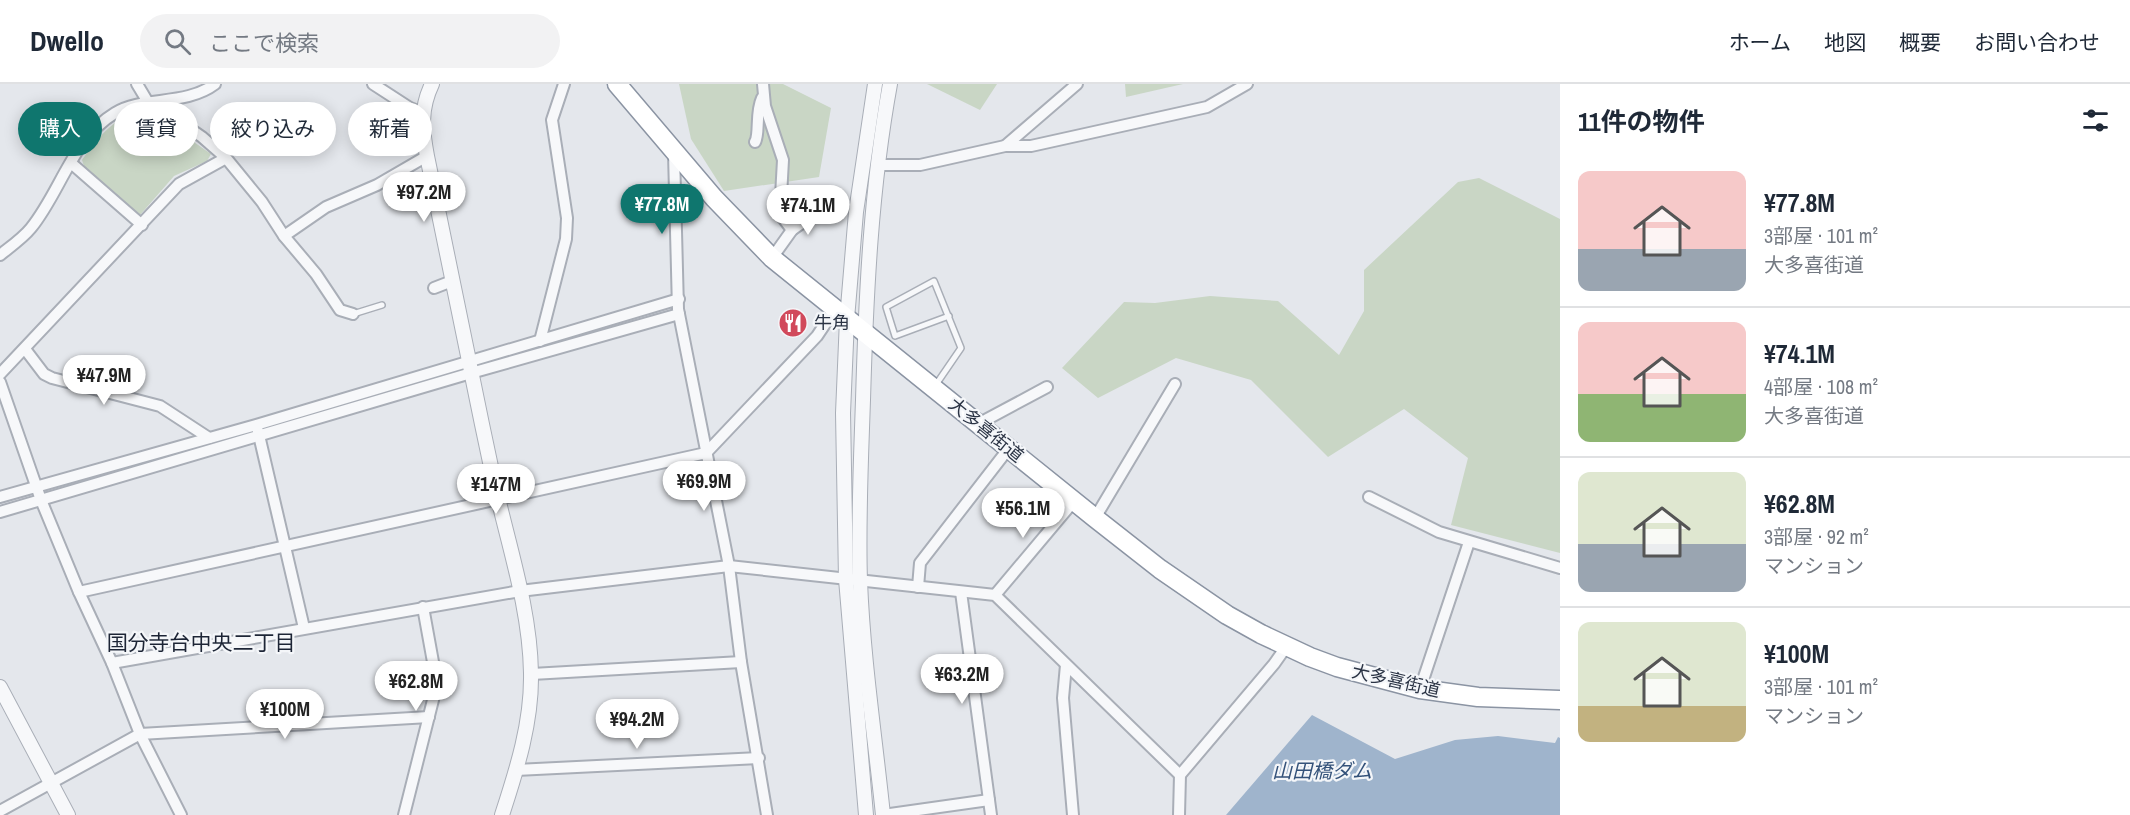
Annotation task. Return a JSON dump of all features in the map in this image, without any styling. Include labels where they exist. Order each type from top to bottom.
[{"type":"highway","name":"大多喜街道","points":[[617,84],[721,206],[772,258],[1095,518],[1202,599],[1252,630],[1286,647],[1336,667],[1420,689],[1478,697],[1560,700]]},
{"type":"street","points":[[137,84],[148,102]]},
{"type":"street","points":[[158,102],[205,92],[215,84]]},
{"type":"street","points":[[373,84],[401,102]]},
{"type":"street","points":[[425,102],[432,84]]},
{"type":"street","points":[[540,341],[566,239],[567,218],[552,120],[564,84]]},
{"type":"street","points":[[866,815],[846,579],[841,314],[875,84]]},
{"type":"street","points":[[890,84],[883,126],[864,332],[860,581],[883,815],[989,800]]},
{"type":"street","points":[[1005,146],[1077,84]]},
{"type":"street","points":[[879,165],[920,165],[1005,146],[1031,146],[1207,108],[1247,84]]},
{"type":"street","points":[[754,142],[758,138],[758,108],[763,90]]},
{"type":"street","points":[[763,90],[768,118],[783,160],[780,214],[792,230]]},
{"type":"street","points":[[0,255],[31,229],[93,130],[114,113]]},
{"type":"street","points":[[198,136],[226,159],[262,202],[284,236],[316,274],[340,310],[353,314]]},
{"type":"street","points":[[674,152],[679,314],[729,566],[741,662],[767,815]]},
{"type":"street","points":[[284,236],[326,207],[377,185],[427,156],[498,500],[526,621],[531,674],[528,723],[502,815]]},
{"type":"street","points":[[0,374],[179,184],[226,159]]},
{"type":"street","points":[[71,162],[142,225]]},
{"type":"street","points":[[772,258],[792,230],[832,202]]},
{"type":"street","points":[[434,288],[452,281]]},
{"type":"street","points":[[470,368],[540,341],[679,299]]},
{"type":"street","points":[[0,512],[258,430],[470,368],[679,314]]},
{"type":"street","points":[[79,592],[706,453],[817,336],[841,314]]},
{"type":"street","points":[[25,349],[44,374],[52,378],[160,406],[208,438]]},
{"type":"street","points":[[0,382],[41,500],[79,592],[112,663],[140,734],[181,815]]},
{"type":"street","points":[[1095,518],[1175,384]]},
{"type":"street","points":[[978,424],[1047,387]]},
{"type":"street","points":[[0,497],[208,438],[258,430]]},
{"type":"street","points":[[258,430],[304,628]]},
{"type":"street","points":[[918,587],[920,563],[1009,448]]},
{"type":"street","points":[[1369,497],[1439,532],[1560,568]]},
{"type":"street","points":[[995,595],[1074,501]]},
{"type":"street","points":[[1420,689],[1469,542]]},
{"type":"street","points":[[112,663],[520,591],[729,566],[995,595],[1180,775]]},
{"type":"street","points":[[961,592],[991,815]]},
{"type":"street","points":[[404,815],[429,717],[435,673],[423,607]]},
{"type":"street","points":[[1179,815],[1180,775],[1286,647]]},
{"type":"street","points":[[531,674],[741,662]]},
{"type":"street","points":[[1066,665],[1063,698],[1073,815]]},
{"type":"street","points":[[0,687],[68,815]]},
{"type":"street","points":[[0,811],[140,734],[429,717]]},
{"type":"street","points":[[516,770],[759,758]]},
{"type":"lane","points":[[934,388],[962,348],[934,281],[886,307],[895,336],[948,316]]},
{"type":"lane","points":[[353,314],[382,304]]},
{"type":"green space","points":[[679,84],[783,84],[831,108],[819,177],[724,191],[691,139]]},
{"type":"green space","points":[[927,84],[997,84],[980,110]]},
{"type":"green space","points":[[1125,84],[1183,84],[1126,97]]},
{"type":"green space","points":[[114,124],[114,156],[198,156],[198,145],[210,153],[210,156],[207,161],[174,176],[140,215],[84,166],[82,160],[85,156],[102,156],[102,136]]},
{"type":"green space","points":[[1479,178],[1560,219],[1560,553],[1451,525],[1468,458],[1404,409],[1328,457],[1251,380],[1176,358],[1098,398],[1062,368],[1124,302],[1155,303],[1210,296],[1278,301],[1339,355],[1364,311],[1364,270],[1458,182]]},
{"type":"water","name":"山田橋ダム","points":[[1312,715],[1395,759],[1455,740],[1498,736],[1555,743],[1558,737],[1560,738],[1560,815],[1226,815]]},
{"type":"place","name":"牛角","points":[[793,323]]},
{"type":"district","name":"国分寺台中央二丁目","points":[[201,643]]}]
